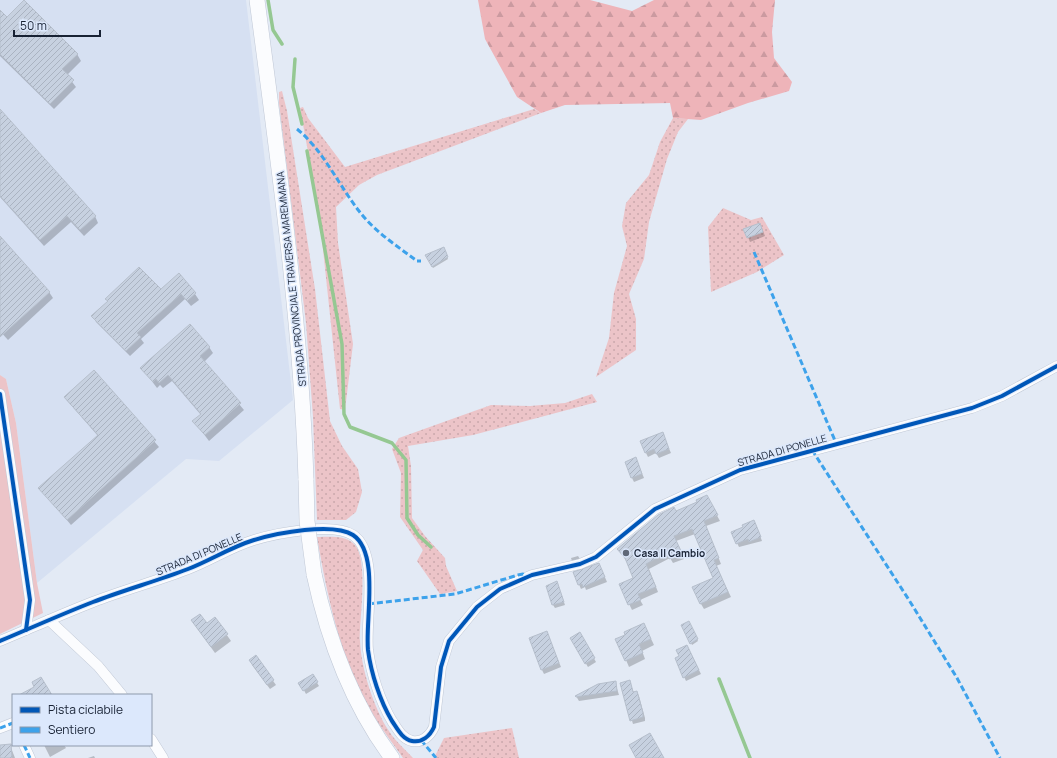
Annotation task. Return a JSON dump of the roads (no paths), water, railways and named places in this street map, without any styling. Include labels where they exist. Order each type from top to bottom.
[{"type":"main road","name":"STRADA PROVINCIALE TRAVERSA MAREMMANA","points":[[257,0],[294,287],[302,385],[307,522],[314,574],[327,627],[343,673],[368,723],[392,758]]},
{"type":"street","name":"STRADA DI PONELLE","points":[[0,641],[93,602],[189,569],[254,540],[295,532],[326,530],[346,532],[360,541],[368,556],[369,574],[367,641],[371,666],[379,691],[388,714],[399,732],[410,740],[421,740],[430,734],[434,727],[441,667],[449,641],[477,607],[500,589],[526,577],[580,564],[596,557],[655,509],[740,470],[796,453],[972,408],[1002,396],[1057,366]]},
{"type":"street","points":[[0,394],[30,600],[30,612],[26,630]]},
{"type":"street","points":[[49,620],[92,660],[121,694]]},
{"type":"street","points":[[0,728],[12,723]]},
{"type":"street","points":[[152,741],[163,758]]},
{"type":"street","points":[[24,746],[30,758]]},
{"type":"waterway","points":[[268,0],[273,30],[282,44]]},
{"type":"waterway","points":[[295,59],[293,87],[302,124]]},
{"type":"waterway","points":[[307,151],[342,344],[344,414],[350,427],[392,443],[406,460],[407,518],[418,535],[431,547]]},
{"type":"waterway","points":[[719,679],[750,758]]},
{"type":"place","name":"Casa Il Cambio","points":[[626,553]]}]
